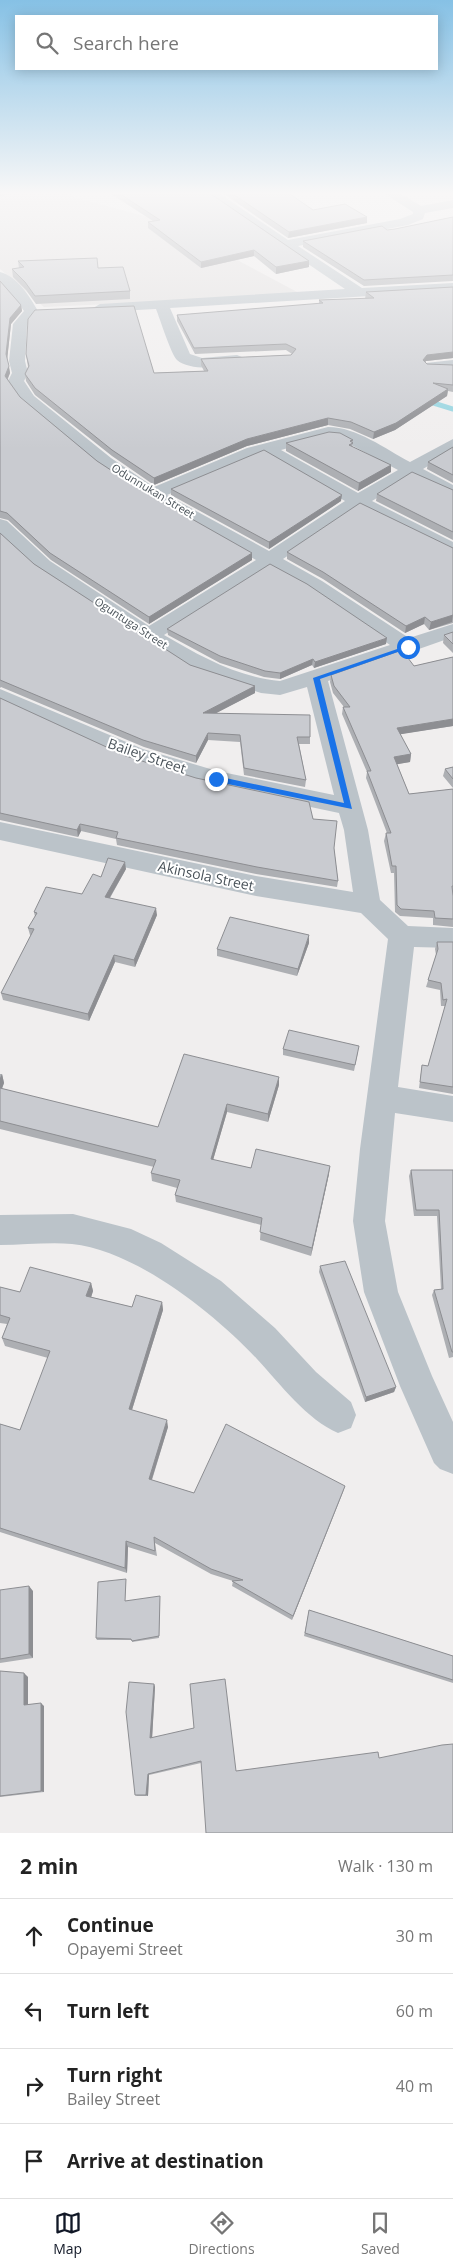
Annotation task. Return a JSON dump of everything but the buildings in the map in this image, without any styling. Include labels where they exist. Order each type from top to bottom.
[{"type":"street","points":[[2,278],[21,295],[31,311],[50,310]]},
{"type":"street","points":[[337,278],[360,293]]},
{"type":"street","points":[[87,308],[453,287]]},
{"type":"street","points":[[162,305],[182,357],[189,361],[248,359]]},
{"type":"street","name":"Odunnukan Street","points":[[31,311],[20,324],[17,360],[18,377],[28,399],[105,462],[153,494],[271,558],[350,607],[385,634],[408,647]]},
{"type":"street","points":[[0,342],[18,340]]},
{"type":"street","points":[[432,366],[453,365]]},
{"type":"street","points":[[153,494],[253,452],[322,434],[339,432],[453,492]]},
{"type":"street","points":[[149,635],[358,501],[453,444]]},
{"type":"street","points":[[266,448],[358,501],[453,549]]},
{"type":"street","name":"Oguntuga Street","points":[[0,525],[16,542],[43,565],[149,635],[199,665],[261,686],[280,688],[316,678]]},
{"type":"street","points":[[453,630],[316,678],[356,830],[368,904],[402,936],[453,938]]},
{"type":"street","name":"Bailey Street","points":[[0,696],[135,755],[216,779],[349,807]]},
{"type":"street","name":"Akinsola Street","points":[[0,831],[228,881],[368,904]]},
{"type":"street","points":[[402,936],[375,1149],[369,1221],[381,1292],[418,1386],[447,1450],[453,1456]]},
{"type":"street","points":[[382,1098],[453,1109]]},
{"type":"street","points":[[0,1230],[73,1229],[120,1240],[149,1254],[209,1294],[263,1340],[304,1384],[338,1415]]},
{"type":"shaded area","points":[[10,278],[270,278],[299,293],[260,297],[44,307]]},
{"type":"waterway","points":[[427,401],[453,409]]},
{"type":"route","points":[[216,779],[349,807],[316,678],[408,647]]}]
